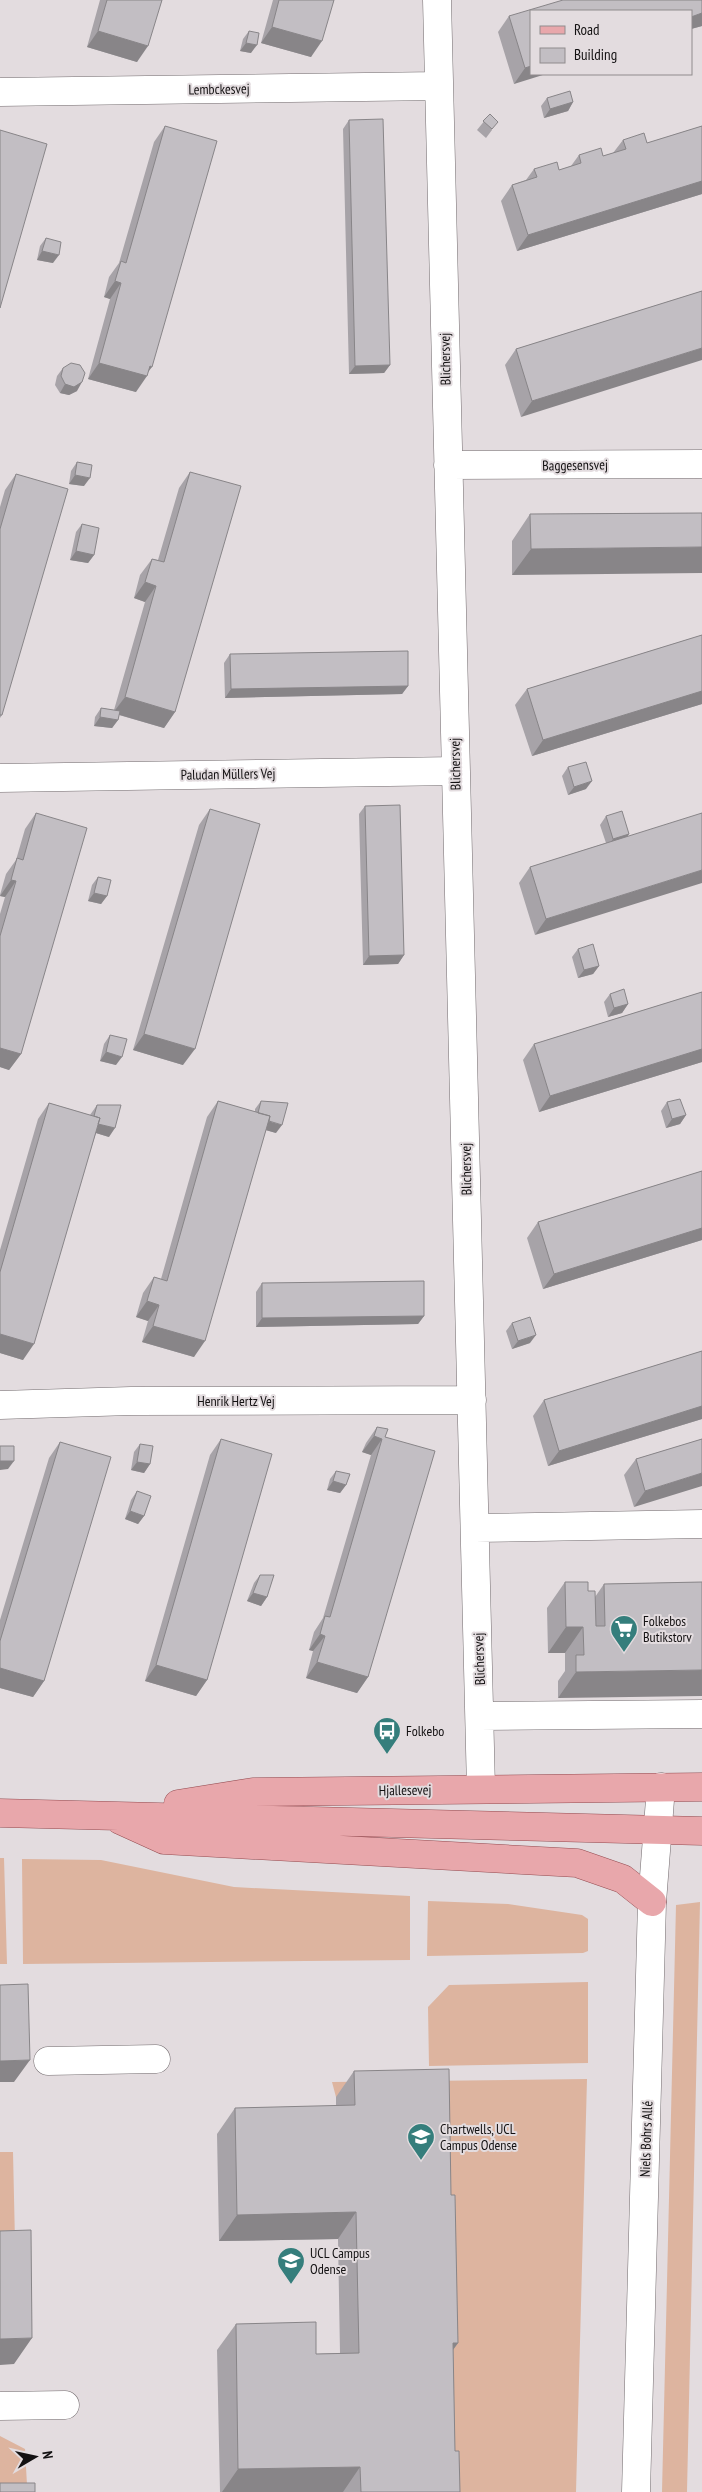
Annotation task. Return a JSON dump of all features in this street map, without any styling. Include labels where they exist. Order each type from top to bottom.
[{"type":"main road","name":"Hjallesevej","points":[[109,1815],[253,1792],[702,1786]]},
{"type":"main road","name":"Hjallesevej","points":[[0,1813],[577,1826],[702,1831]]},
{"type":"main road","points":[[109,1815],[164,1840],[577,1863],[623,1879],[652,1902]]},
{"type":"street","name":"Blichersvej","points":[[437,0],[481,1789]]},
{"type":"street","name":"Lembckesvej","points":[[0,92],[438,86]]},
{"type":"street","name":"Baggesensvej","points":[[448,465],[702,464]]},
{"type":"street","name":"Paludan Müllers Vej","points":[[0,778],[456,770]]},
{"type":"street","name":"Henrik Hertz Vej","points":[[0,1404],[140,1401],[472,1400]]},
{"type":"street","points":[[475,1528],[702,1524]]},
{"type":"street","points":[[480,1716],[702,1714]]},
{"type":"street","name":"Niels Bohrs Allé","points":[[636,2492],[652,1902],[656,1830],[661,1787]]},
{"type":"street","points":[[48,2061],[156,2058]]},
{"type":"street","points":[[0,2406],[65,2404]]},
{"type":"shaded area","points":[[0,1858],[4,1858],[7,1964],[0,1964]]},
{"type":"shaded area","points":[[22,1859],[101,1860],[234,1887],[410,1896],[410,1960],[23,1964]]},
{"type":"shaded area","points":[[428,1901],[508,1904],[582,1915],[588,1919],[588,1951],[583,1953],[427,1956]]},
{"type":"shaded area","points":[[700,1902],[687,2492],[662,2492],[676,1905]]},
{"type":"shaded area","points":[[588,1982],[588,2063],[429,2066],[428,2007],[449,1985]]},
{"type":"shaded area","points":[[587,2079],[576,2492],[441,2492],[430,2096],[336,2097],[332,2082]]},
{"type":"shaded area","points":[[0,2152],[13,2152],[15,2242],[0,2243]]},
{"type":"shaded area","points":[[0,2436],[25,2449],[27,2485],[0,2492]]},
{"type":"building","points":[[107,0],[162,0],[148,46],[98,31]]},
{"type":"building","points":[[279,0],[334,0],[322,41],[272,27]]},
{"type":"building","points":[[563,0],[702,0],[702,13],[692,17],[692,10],[530,10],[530,66],[525,68],[509,16]]},
{"type":"building","points":[[249,31],[259,33],[257,45],[246,43]]},
{"type":"building","points":[[570,91],[573,102],[550,109],[547,98]]},
{"type":"building","points":[[490,114],[498,122],[492,129],[483,121]]},
{"type":"building","points":[[383,119],[390,365],[355,366],[349,120]]},
{"type":"building","points":[[165,126],[217,141],[152,367],[150,366],[147,376],[99,363],[121,283],[115,281],[121,261],[126,263]]},
{"type":"building","points":[[702,126],[702,181],[528,235],[512,185],[537,177],[534,169],[557,162],[559,170],[581,163],[579,155],[601,148],[603,156],[626,149],[623,140],[644,133],[647,143]]},
{"type":"building","points":[[0,130],[47,144],[0,308]]},
{"type":"building","points":[[46,238],[61,242],[59,255],[42,251]]},
{"type":"building","points":[[702,291],[702,348],[532,401],[516,349]]},
{"type":"building","points":[[71,363],[80,365],[85,373],[82,382],[74,387],[65,384],[61,376],[63,368]]},
{"type":"building","points":[[77,462],[92,465],[90,478],[75,475]]},
{"type":"building","points":[[190,472],[241,486],[175,712],[125,697],[156,586],[145,582],[152,559],[164,562]]},
{"type":"building","points":[[16,474],[68,489],[2,715],[0,715],[0,529]]},
{"type":"building","points":[[702,513],[702,547],[531,549],[530,514]]},
{"type":"building","points":[[82,524],[99,528],[94,555],[76,551]]},
{"type":"building","points":[[702,635],[702,691],[543,740],[527,689]]},
{"type":"building","points":[[408,651],[408,686],[231,689],[230,654]]},
{"type":"building","points":[[101,708],[120,711],[118,720],[100,717]]},
{"type":"building","points":[[586,762],[592,781],[574,787],[568,767]]},
{"type":"building","points":[[400,805],[404,955],[369,956],[365,806]]},
{"type":"building","points":[[210,809],[260,824],[195,1049],[144,1034]]},
{"type":"building","points":[[622,811],[629,834],[613,839],[606,816]]},
{"type":"building","points":[[36,813],[87,828],[21,1054],[0,1048],[0,936],[16,881],[11,880],[17,858],[23,860]]},
{"type":"building","points":[[702,813],[702,870],[546,919],[530,867]]},
{"type":"building","points":[[98,877],[111,880],[107,896],[94,893]]},
{"type":"building","points":[[593,944],[599,966],[584,970],[578,949]]},
{"type":"building","points":[[624,989],[628,1004],[614,1008],[610,994]]},
{"type":"building","points":[[702,992],[702,1049],[550,1096],[534,1044]]},
{"type":"building","points":[[110,1035],[127,1039],[122,1057],[106,1052]]},
{"type":"building","points":[[680,1099],[686,1115],[672,1119],[667,1102]]},
{"type":"building","points":[[218,1101],[270,1116],[205,1341],[153,1326],[159,1305],[147,1301],[154,1277],[167,1281]]},
{"type":"building","points":[[261,1101],[288,1103],[282,1125],[269,1121],[270,1116],[258,1113]]},
{"type":"building","points":[[49,1103],[100,1118],[34,1344],[0,1334],[0,1272]]},
{"type":"building","points":[[97,1105],[121,1105],[115,1128],[98,1124],[100,1118],[94,1116]]},
{"type":"building","points":[[702,1171],[702,1228],[554,1274],[538,1222]]},
{"type":"building","points":[[424,1281],[424,1316],[262,1318],[262,1283]]},
{"type":"building","points":[[530,1317],[536,1335],[518,1341],[512,1323]]},
{"type":"building","points":[[702,1351],[702,1406],[559,1451],[544,1400]]},
{"type":"building","points":[[377,1427],[388,1429],[385,1437],[435,1451],[368,1677],[317,1662],[325,1636],[320,1634],[325,1616],[330,1617],[382,1439],[374,1436]]},
{"type":"building","points":[[221,1439],[272,1454],[207,1680],[156,1665]]},
{"type":"building","points":[[702,1439],[702,1473],[645,1491],[636,1459]]},
{"type":"building","points":[[60,1442],[111,1457],[44,1681],[0,1668],[0,1641]]},
{"type":"building","points":[[140,1444],[153,1446],[150,1464],[137,1462]]},
{"type":"building","points":[[0,1446],[14,1446],[14,1461],[0,1461]]},
{"type":"building","points":[[336,1471],[350,1474],[346,1485],[333,1481]]},
{"type":"building","points":[[137,1491],[151,1496],[144,1516],[130,1511]]},
{"type":"building","points":[[260,1575],[274,1575],[267,1597],[253,1593]]},
{"type":"building","points":[[565,1582],[588,1582],[588,1591],[595,1591],[596,1626],[605,1626],[604,1584],[702,1582],[702,1670],[576,1672],[576,1655],[584,1655],[583,1627],[566,1627]]},
{"type":"building","points":[[28,1984],[30,2060],[0,2061],[0,1985]]},
{"type":"building","points":[[449,2069],[451,2195],[455,2195],[458,2343],[453,2343],[455,2451],[459,2451],[460,2492],[361,2492],[360,2467],[238,2469],[236,2324],[316,2322],[316,2354],[359,2353],[356,2212],[237,2215],[235,2108],[355,2105],[354,2071]]},
{"type":"building","points":[[31,2230],[32,2338],[0,2339],[0,2231]]},
{"type":"building","points":[[0,2483],[35,2483],[35,2492],[0,2492]]},
{"type":"place","name":"Folkebos Butikstorv","points":[[624,1653]]},
{"type":"place","name":"Folkebo","points":[[387,1755]]},
{"type":"place","name":"Chartwells, UCL Campus Odense","points":[[421,2161]]},
{"type":"place","name":"UCL Campus Odense","points":[[291,2285]]}]
